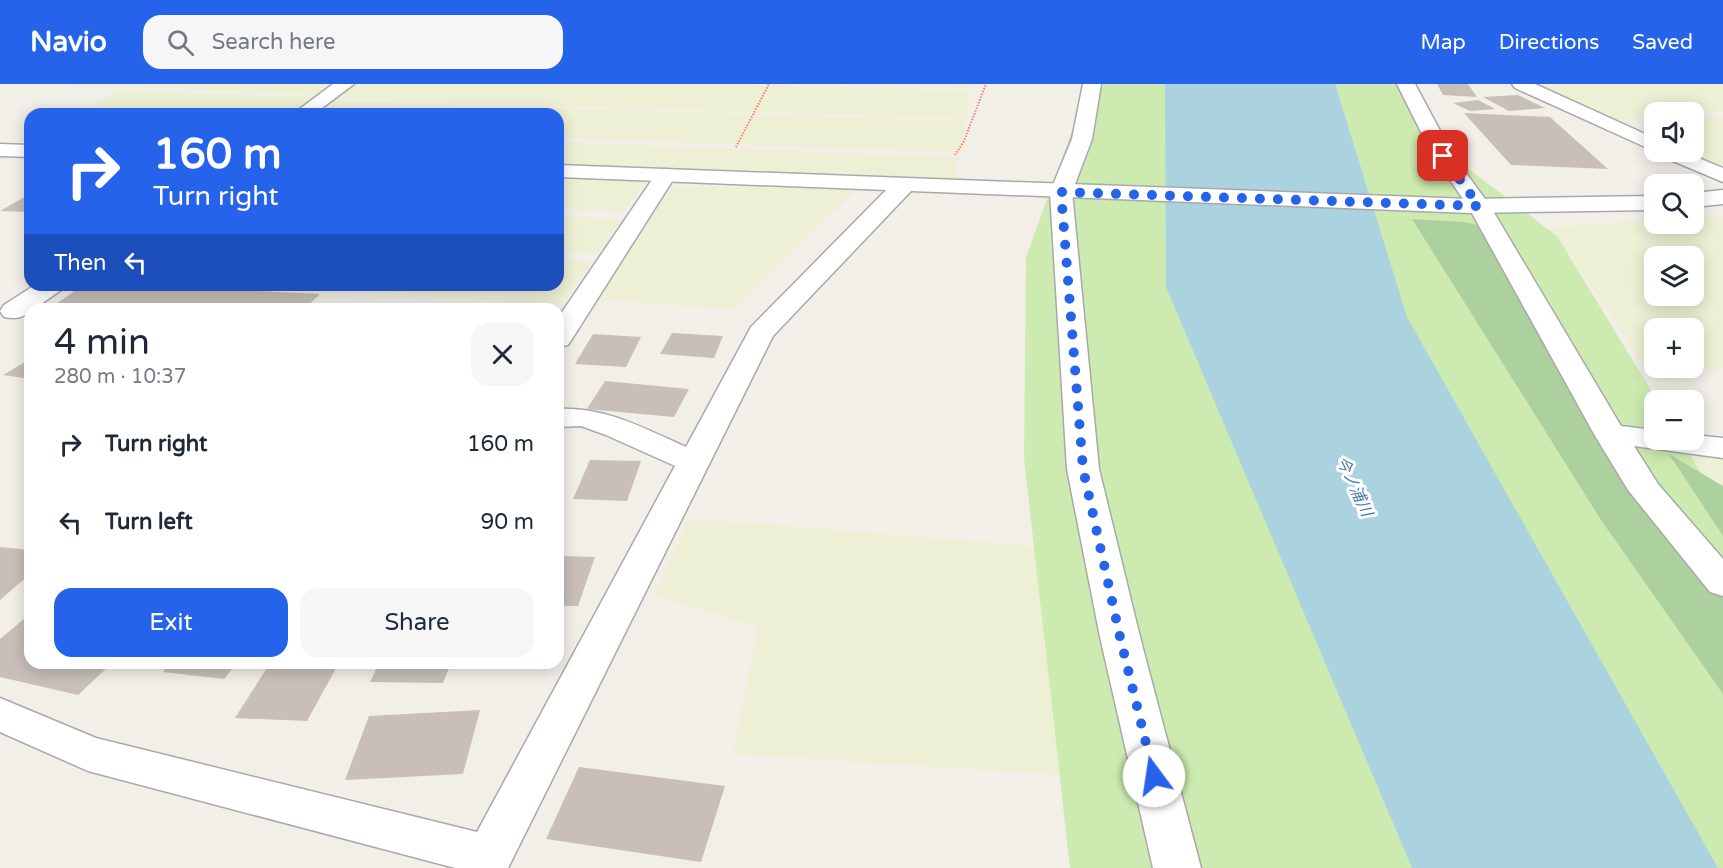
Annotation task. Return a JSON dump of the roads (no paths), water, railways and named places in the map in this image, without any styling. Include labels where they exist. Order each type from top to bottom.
[{"type":"street","points":[[311,108],[345,84]]},
{"type":"street","points":[[1092,84],[1082,139],[1067,192],[1083,469],[1120,637],[1177,868]]},
{"type":"street","points":[[1406,84],[1443,156],[1645,490],[1723,583]]},
{"type":"street","points":[[1521,84],[1644,140]]},
{"type":"street","points":[[0,150],[24,151]]},
{"type":"street","points":[[1691,162],[1723,176]]},
{"type":"street","points":[[564,171],[1474,206],[1644,203]]},
{"type":"street","points":[[564,330],[665,175]]},
{"type":"street","points":[[0,714],[88,753],[486,862],[761,333],[919,185]]},
{"type":"street","points":[[1704,199],[1723,197]]},
{"type":"street","points":[[25,303],[43,291]]},
{"type":"street","points":[[13,311],[24,304]]},
{"type":"street","points":[[564,418],[583,417],[617,428],[694,463]]},
{"type":"street","points":[[1610,434],[1723,448]]},
{"type":"water","name":"今ノ浦川","points":[[1165,84],[1335,84],[1407,317],[1718,868],[1412,868],[1166,287]]}]
